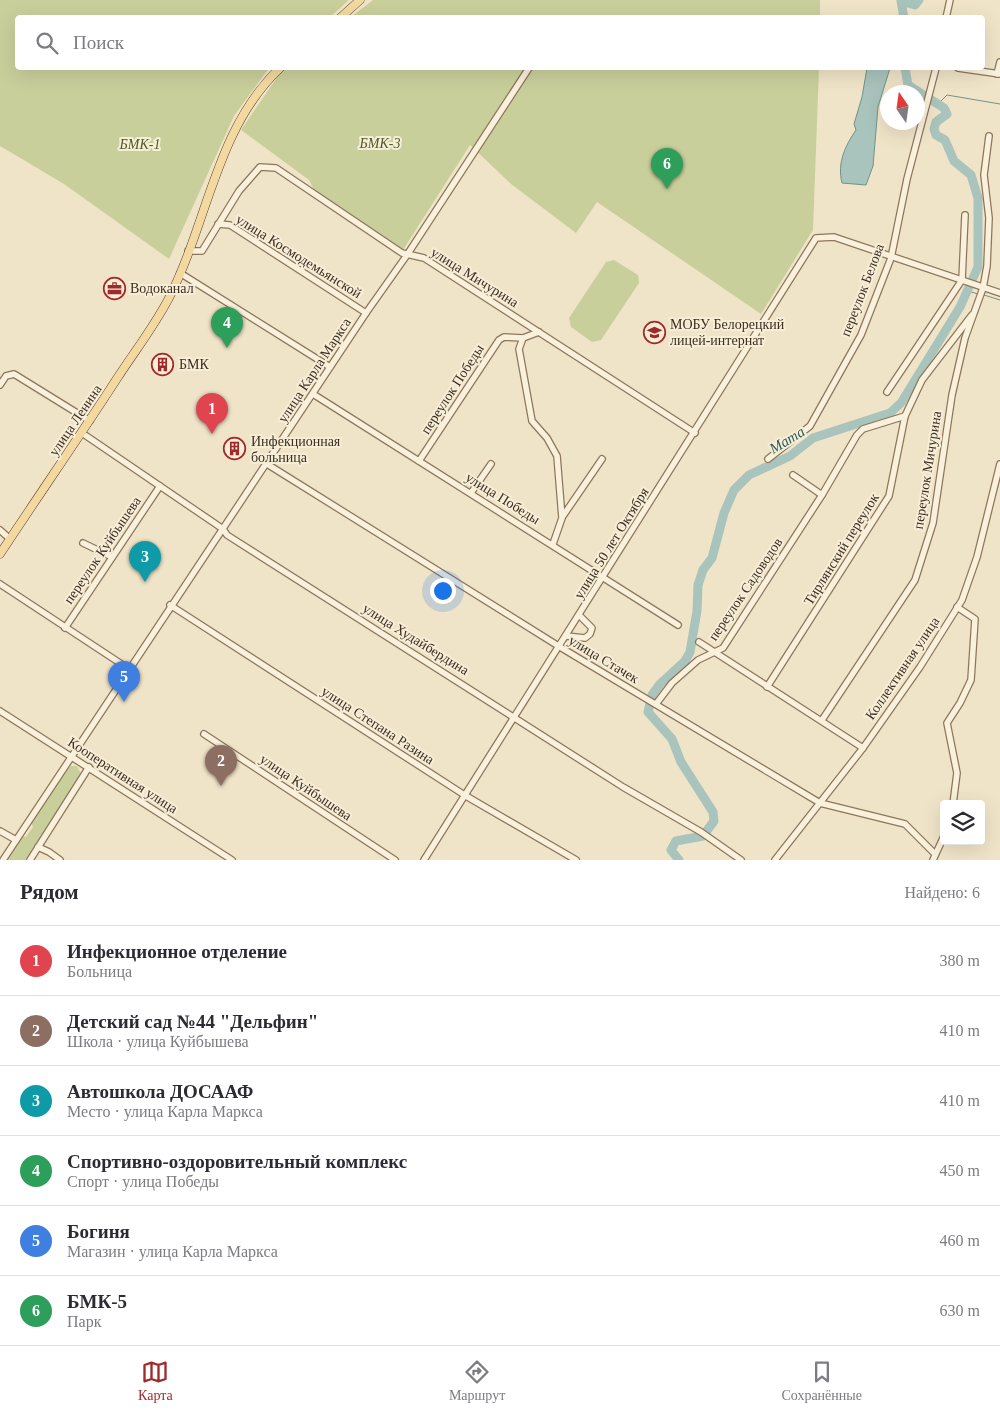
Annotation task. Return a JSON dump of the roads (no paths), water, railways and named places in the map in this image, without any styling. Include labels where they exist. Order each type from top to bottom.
[{"type":"main road","points":[[343,15],[360,0]]},
{"type":"main road","name":"улица Ленина","points":[[0,554],[90,421],[168,299],[180,273],[227,146],[242,114],[278,70]]},
{"type":"street","points":[[947,15],[950,0]]},
{"type":"street","points":[[972,70],[999,74],[1000,62]]},
{"type":"street","name":"улица Карла Маркса","points":[[3,860],[130,669],[170,605],[407,255],[528,70]]},
{"type":"street","name":"переулок Белова","points":[[768,459],[810,426],[861,335],[891,258],[926,102],[935,70]]},
{"type":"street","points":[[981,292],[989,248],[989,218],[984,175],[989,136]]},
{"type":"street","name":"улица Мичурина","points":[[188,251],[202,251],[239,191],[260,167],[276,168],[407,255],[424,258],[695,433]]},
{"type":"street","points":[[887,392],[962,280],[964,215]]},
{"type":"street","name":"улица Космодемьянской","points":[[218,224],[230,224],[366,313]]},
{"type":"street","name":"улица 50 лет Октября","points":[[424,860],[604,578],[816,238],[834,237],[891,258]]},
{"type":"street","points":[[891,258],[962,280],[981,292],[1000,293]]},
{"type":"street","points":[[180,273],[330,367]]},
{"type":"street","name":"переулок Мичурина","points":[[822,720],[914,580],[933,523],[952,395],[965,338],[981,292]]},
{"type":"street","name":"Тирлянский переулок","points":[[767,687],[889,496],[905,416],[922,380],[949,346],[961,327],[974,313]]},
{"type":"street","name":"переулок Победы","points":[[419,461],[499,340],[504,337],[523,338],[539,332]]},
{"type":"street","points":[[523,338],[520,350],[532,421],[547,438],[557,456],[562,518]]},
{"type":"street","points":[[0,385],[6,376],[14,374],[90,421]]},
{"type":"street","name":"улица Победы","points":[[313,394],[678,625]]},
{"type":"street","name":"переулок Садоводов","points":[[656,704],[672,682],[698,660],[723,648],[822,495],[857,435],[863,430],[905,416]]},
{"type":"street","name":"улица Худайбердина","points":[[82,433],[223,529],[228,536],[516,717],[623,787],[701,832],[741,860]]},
{"type":"street","points":[[552,544],[562,518],[602,459]]},
{"type":"street","name":"улица Стачек","points":[[267,464],[560,647],[820,803],[904,824],[934,857]]},
{"type":"street","points":[[471,493],[492,464]]},
{"type":"street","name":"Коллективная улица","points":[[775,860],[863,748],[920,667],[958,607],[977,558],[1000,464]]},
{"type":"street","points":[[793,475],[822,495]]},
{"type":"street","name":"переулок Куйбышева","points":[[65,628],[160,486]]},
{"type":"street","points":[[0,530],[10,539]]},
{"type":"street","points":[[83,543],[112,557]]},
{"type":"street","points":[[0,584],[130,669]]},
{"type":"street","name":"улица Степана Разина","points":[[170,605],[466,796],[576,860]]},
{"type":"street","points":[[954,800],[957,773],[947,723],[972,680],[975,619],[958,607]]},
{"type":"street","points":[[566,636],[585,638],[590,634],[592,628],[580,616]]},
{"type":"street","points":[[699,642],[863,748]]},
{"type":"street","name":"Кооперативная улица","points":[[0,711],[232,860]]},
{"type":"street","name":"улица Куйбышева","points":[[204,734],[394,860]]},
{"type":"street","points":[[30,860],[89,767]]},
{"type":"street","points":[[0,831],[16,840]]},
{"type":"street","points":[[934,857],[940,844]]},
{"type":"street","points":[[38,847],[60,860]]},
{"type":"water","points":[[867,70],[889,70],[885,85],[880,85],[873,166],[866,185],[842,183],[841,162],[848,142],[856,130],[854,124],[862,97]]},
{"type":"waterway","name":"Мата","points":[[903,15],[901,1],[915,5],[919,0]]},
{"type":"waterway","name":"Мата","points":[[679,860],[671,850],[676,841],[703,836],[714,821],[713,812],[681,762],[672,739],[648,712],[652,695],[660,684],[685,661],[690,652],[697,611],[698,585],[703,570],[712,558],[724,513],[734,490],[749,475],[790,456],[813,438],[890,413],[901,403],[960,307],[978,267],[978,198],[971,175],[954,161],[945,140],[936,135],[934,129],[936,122],[947,114],[944,108],[908,85],[905,70]]},
{"type":"waterway","points":[[939,103],[947,95],[1000,104]]},
{"type":"waterway","points":[[968,291],[978,294]]},
{"type":"waterway","points":[[984,295],[1000,300]]},
{"type":"place","name":"БМК-5","points":[[667,189]]},
{"type":"place","name":"Водоканал","points":[[114,288]]},
{"type":"place","name":"МОБУ Белорецкий лицей-интернат","points":[[654,332]]},
{"type":"place","name":"Спортивно-оздоровительный комплекс","points":[[227,348]]},
{"type":"place","name":"БМК","points":[[163,364]]},
{"type":"place","name":"Инфекционное отделение","points":[[212,434]]},
{"type":"place","name":"Инфекционная больница","points":[[235,449]]},
{"type":"place","name":"Автошкола ДОСААФ","points":[[145,582]]},
{"type":"place","name":"Богиня","points":[[124,702]]},
{"type":"place","name":"Детский сад №44 \"Дельфин\"","points":[[221,786]]},
{"type":"park label","name":"БМК-3","points":[[380,143]]},
{"type":"park label","name":"БМК-1","points":[[140,144]]}]
